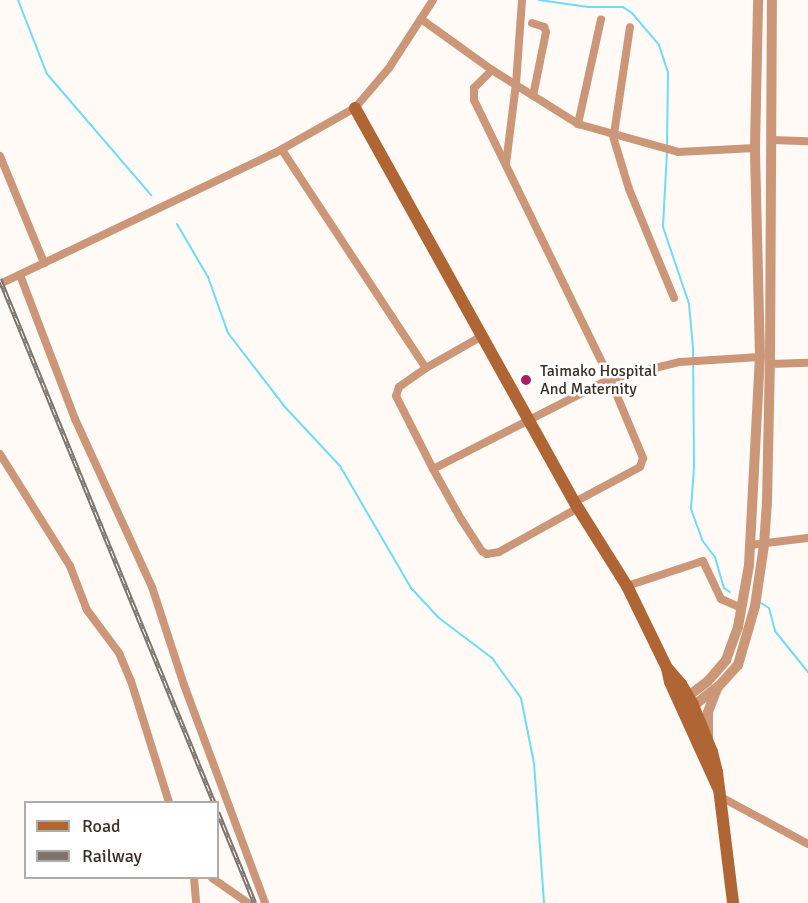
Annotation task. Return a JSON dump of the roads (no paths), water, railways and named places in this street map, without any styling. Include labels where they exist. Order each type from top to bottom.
[{"type":"main road","points":[[355,108],[577,505],[627,586],[686,705],[708,738],[717,772],[734,903]]},
{"type":"main road","points":[[686,705],[718,792]]},
{"type":"street","points":[[0,284],[282,150],[355,108],[389,69],[432,0]]},
{"type":"street","points":[[506,165],[516,84],[522,0]]},
{"type":"street","points":[[686,705],[726,660],[738,627],[750,545],[760,357],[755,148],[758,0]]},
{"type":"street","points":[[686,705],[719,686],[735,670],[755,606],[764,544],[770,364],[771,0]]},
{"type":"street","points":[[421,19],[492,70],[578,124],[678,152],[755,148]]},
{"type":"street","points":[[578,124],[601,19]]},
{"type":"street","points":[[532,23],[544,27],[546,32],[533,96]]},
{"type":"street","points":[[630,27],[613,133],[629,189],[674,298]]},
{"type":"street","points":[[482,336],[426,368],[399,387],[396,396],[461,519],[482,551],[487,554],[499,552],[640,467],[642,462],[641,453],[610,380],[474,100],[474,88],[492,70]]},
{"type":"street","points":[[771,140],[808,141]]},
{"type":"street","points":[[282,150],[426,368]]},
{"type":"street","points":[[0,156],[44,263]]},
{"type":"street","points":[[20,275],[75,419],[152,587],[184,685],[265,903]]},
{"type":"street","points":[[433,469],[610,380],[680,362],[760,357]]},
{"type":"street","points":[[770,364],[808,363]]},
{"type":"street","points":[[0,454],[62,551],[87,610],[119,653],[131,681],[169,801]]},
{"type":"street","points":[[750,545],[808,538]]},
{"type":"street","points":[[627,586],[703,561],[721,599],[741,608]]},
{"type":"street","points":[[708,738],[708,712],[719,686]]},
{"type":"street","points":[[718,792],[808,844]]},
{"type":"street","points":[[194,879],[196,903]]},
{"type":"street","points":[[213,879],[248,903]]},
{"type":"waterway","points":[[18,0],[47,74],[151,195]]},
{"type":"waterway","points":[[539,0],[589,7],[623,7],[632,13],[659,45],[668,72],[667,146]]},
{"type":"waterway","points":[[667,152],[663,227],[689,304],[693,348],[694,467],[691,509],[702,540],[715,557],[724,588],[730,592]]},
{"type":"waterway","points":[[177,224],[208,277],[228,333],[285,407],[340,466],[411,588],[439,618],[492,658],[521,698],[534,763],[544,903]]},
{"type":"waterway","points":[[761,603],[769,608],[775,631],[808,672]]},
{"type":"railway","points":[[0,279],[214,801]]},
{"type":"railway","points":[[219,814],[255,903]]},
{"type":"place","name":"Taimako Hospital And Maternity","points":[[526,380]]}]
